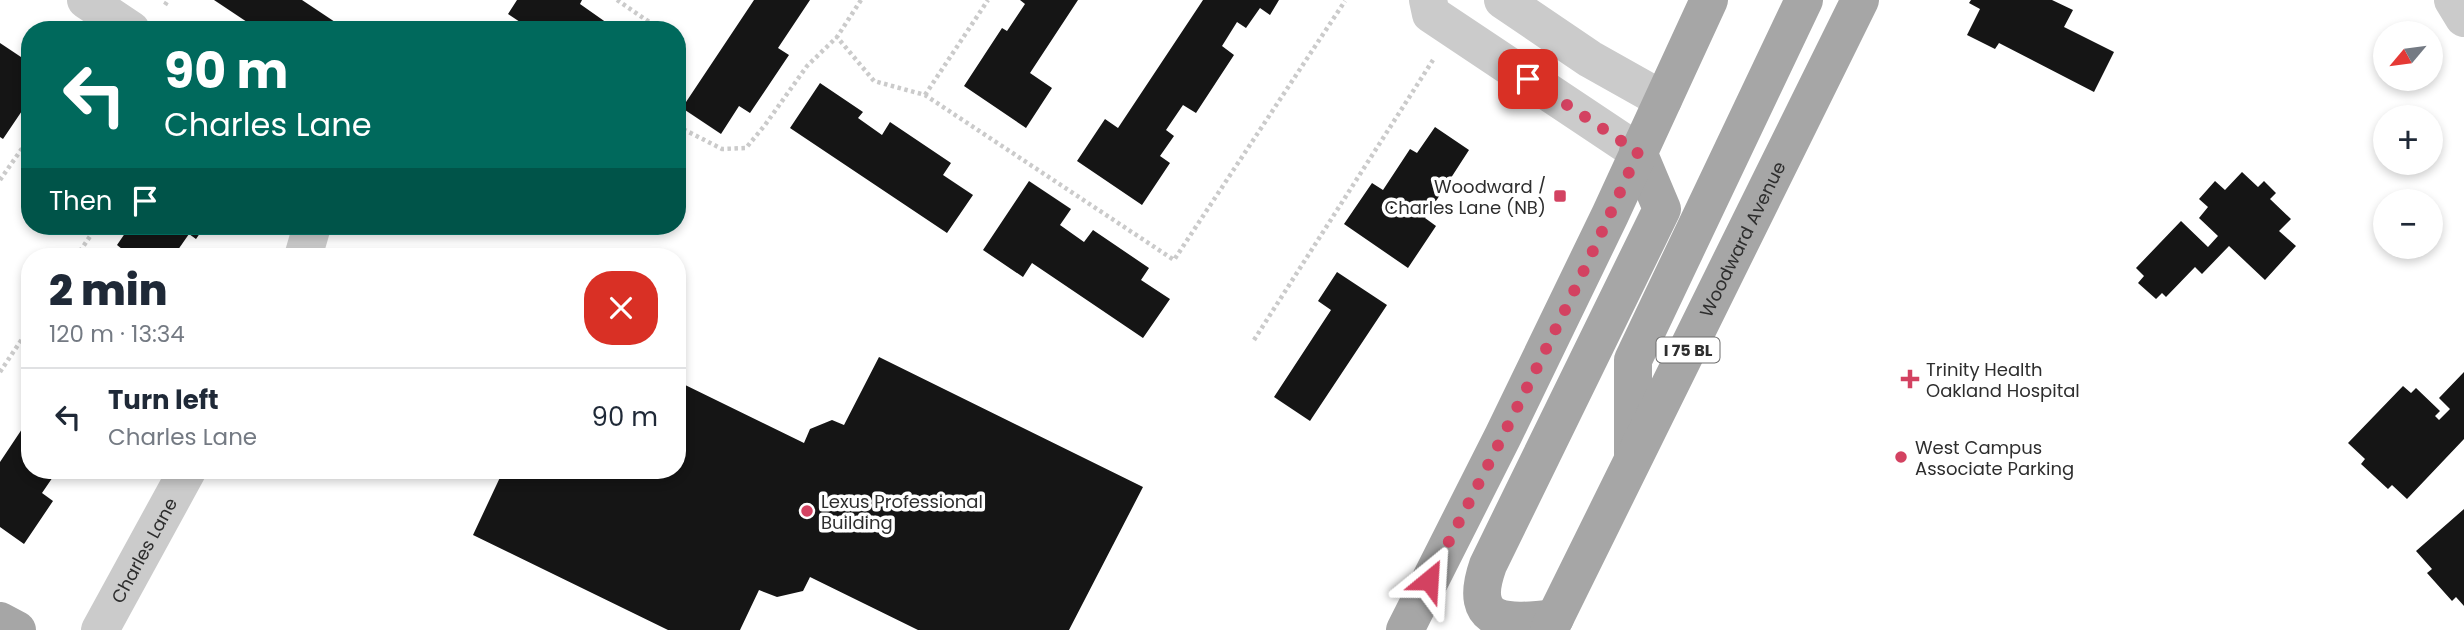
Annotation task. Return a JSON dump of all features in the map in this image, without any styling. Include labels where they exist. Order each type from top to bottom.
[{"type":"main road","points":[[1405,630],[1610,215],[1710,0]]},
{"type":"main road","points":[[1633,463],[1633,359],[1804,0]]},
{"type":"main road","name":"Woodward Avenue","points":[[1560,626],[1633,463],[1860,0]]},
{"type":"main road","points":[[1560,626],[1516,622],[1494,616],[1484,603],[1481,594],[1482,581],[1662,209],[1638,152]]},
{"type":"main road","points":[[0,621],[17,630]]},
{"type":"street","points":[[86,0],[118,21]]},
{"type":"street","points":[[1428,0],[1431,13],[1638,152]]},
{"type":"street","points":[[1503,0],[1590,59],[1663,100]]},
{"type":"street","points":[[2453,0],[2464,18]]},
{"type":"street","name":"Charles Lane","points":[[100,630],[183,479]]},
{"type":"path","points":[[617,0],[648,21]]},
{"type":"path","points":[[686,131],[722,149],[746,148],[807,66],[837,37],[862,0]]},
{"type":"path","points":[[925,94],[988,0]]},
{"type":"path","points":[[837,37],[874,81],[925,94],[1174,260],[1345,1]]},
{"type":"path","points":[[1254,340],[1433,59]]},
{"type":"path","points":[[0,180],[21,149]]},
{"type":"path","points":[[0,372],[21,340]]},
{"type":"building","points":[[214,0],[302,0],[334,21],[246,21]]},
{"type":"building","points":[[517,0],[582,0],[580,4],[604,21],[518,21],[508,14]]},
{"type":"building","points":[[754,0],[810,0],[778,48],[789,55],[750,113],[739,106],[721,134],[686,111],[686,102]]},
{"type":"building","points":[[1020,0],[1078,0],[1030,73],[1052,88],[1026,128],[964,86],[1002,28],[1007,31],[1025,4]]},
{"type":"building","points":[[1203,0],[1279,0],[1270,15],[1260,8],[1246,28],[1237,22],[1222,46],[1234,55],[1196,113],[1183,105],[1166,130],[1174,136],[1160,156],[1170,163],[1142,205],[1077,161],[1105,119],[1118,128]]},
{"type":"building","points":[[1971,0],[2052,0],[2073,10],[2064,27],[2114,52],[2094,92],[1999,43],[1995,49],[1967,35],[1980,9],[1969,3]]},
{"type":"building","points":[[0,43],[21,57],[21,112],[3,139],[0,137]]},
{"type":"building","points":[[820,83],[863,112],[858,118],[882,135],[890,122],[951,163],[943,175],[973,195],[947,233],[790,128]]},
{"type":"building","points":[[1435,127],[1469,150],[1425,218],[1436,226],[1408,268],[1344,224],[1372,183],[1383,190],[1410,149],[1417,153]]},
{"type":"building","points":[[2242,172],[2258,187],[2264,181],[2276,193],[2270,199],[2291,219],[2279,231],[2296,246],[2265,280],[2229,246],[2202,274],[2195,267],[2166,297],[2162,293],[2156,299],[2138,283],[2144,276],[2136,268],[2181,221],[2208,247],[2218,236],[2199,218],[2208,207],[2199,199],[2215,181],[2225,190]]},
{"type":"building","points":[[1029,181],[1071,209],[1060,225],[1084,242],[1093,230],[1149,268],[1141,280],[1170,299],[1143,338],[1032,263],[1023,277],[983,250]]},
{"type":"building","points":[[124,235],[188,235],[179,248],[121,248],[117,245]]},
{"type":"building","points":[[1337,272],[1387,305],[1310,421],[1274,397],[1331,310],[1318,301]]},
{"type":"building","name":"Lexus Professional Building","points":[[879,357],[1143,487],[1069,630],[918,630],[810,577],[803,591],[777,597],[759,590],[740,630],[668,630],[473,535],[499,479],[686,479],[686,385],[804,443],[810,429],[832,420],[844,425]]},
{"type":"building","points":[[2464,372],[2464,439],[2407,499],[2392,485],[2388,489],[2361,464],[2365,459],[2348,443],[2403,386],[2411,393],[2416,388],[2440,411],[2435,416],[2439,420],[2450,409],[2439,398]]},
{"type":"building","points":[[21,430],[21,479],[52,479],[42,493],[53,501],[24,544],[0,527],[0,462]]},
{"type":"building","points":[[2464,509],[2464,606],[2456,597],[2452,601],[2427,573],[2432,569],[2416,551]]},
{"type":"place","name":"Woodward / Charles Lane (NB)","points":[[1560,196]]},
{"type":"place","name":"Trinity Health Oakland Hospital","points":[[1910,379]]},
{"type":"place","name":"West Campus Associate Parking","points":[[1901,457]]},
{"type":"place","name":"Lexus Professional Building","points":[[807,511]]},
{"type":"route","points":[[1429,580],[1503,436],[1638,152],[1528,79]]}]
